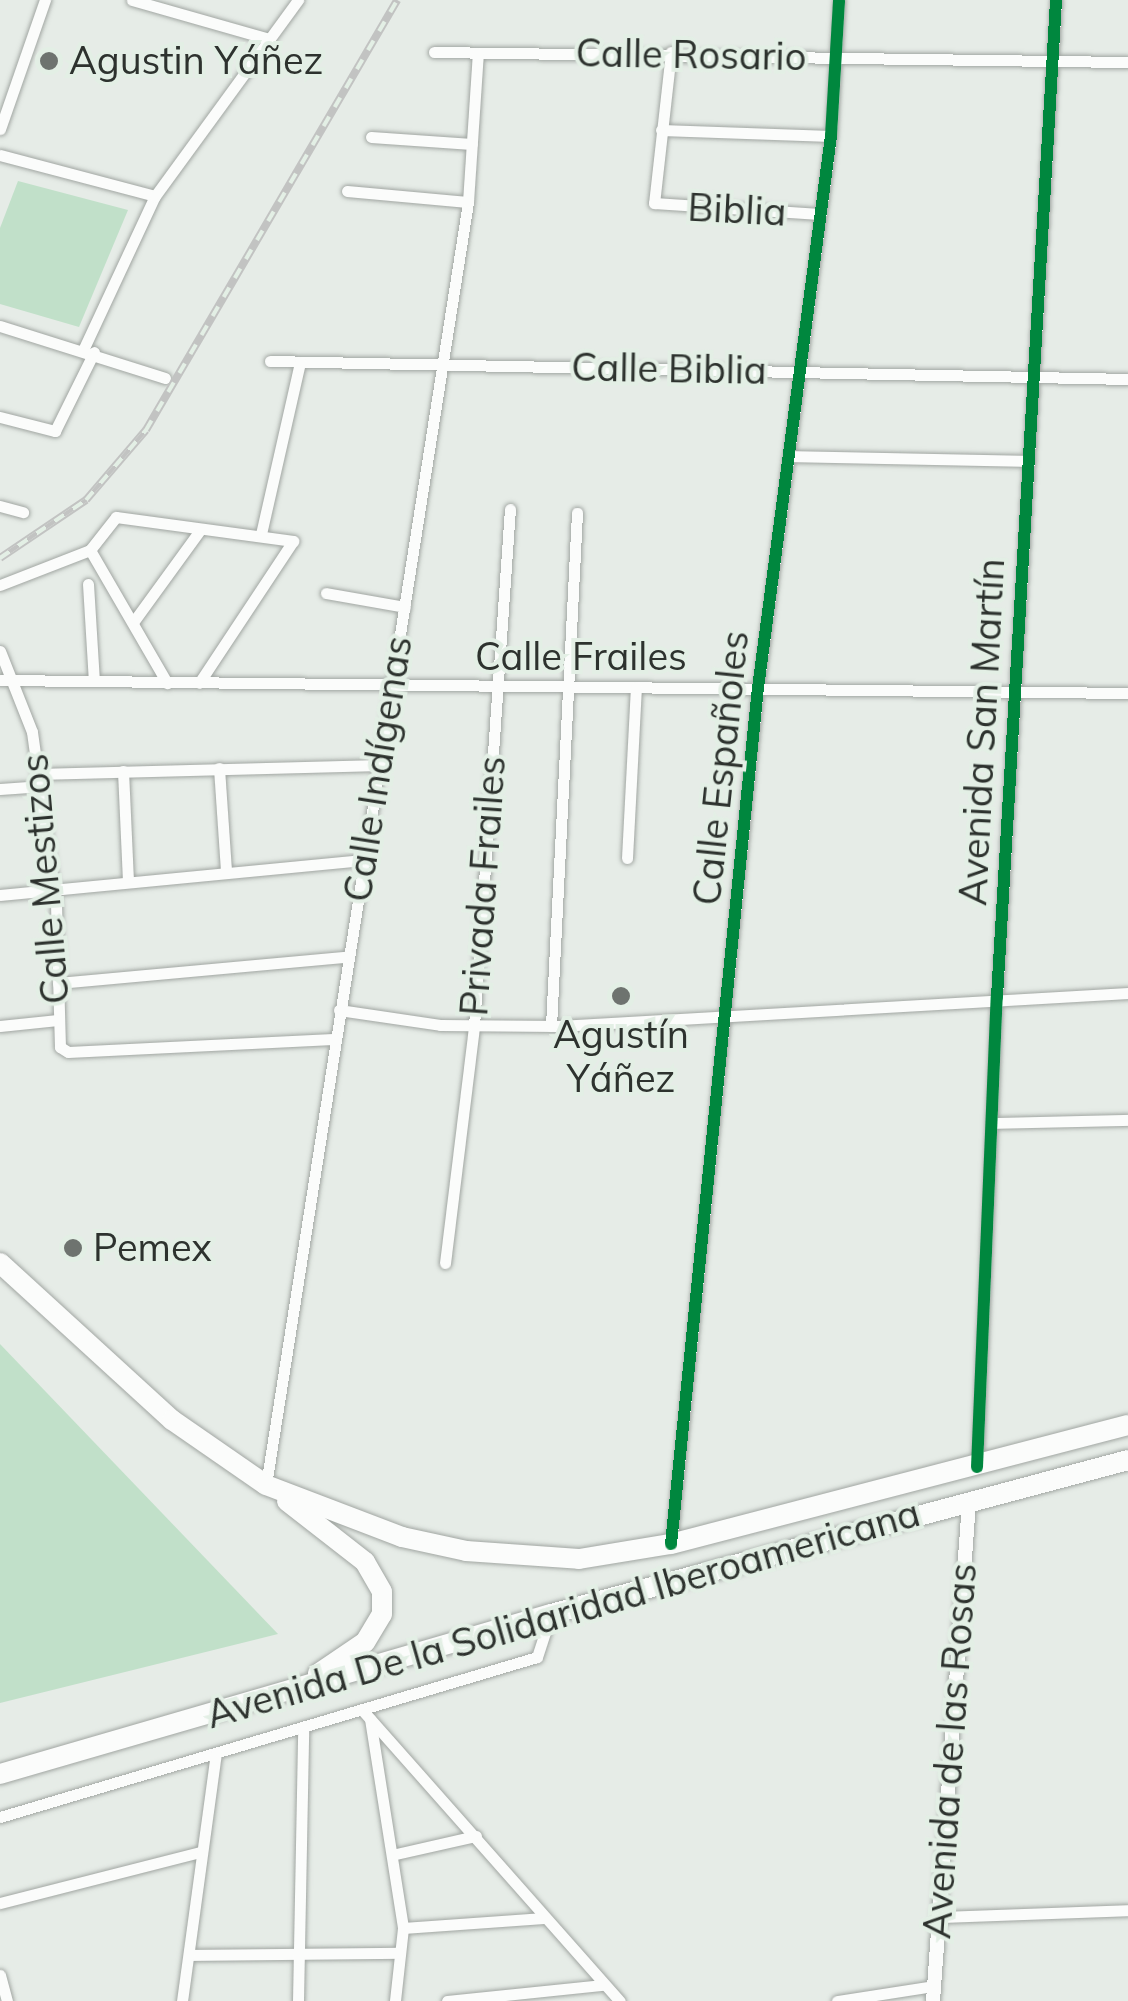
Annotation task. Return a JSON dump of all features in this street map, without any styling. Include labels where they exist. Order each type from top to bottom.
[{"type":"highway","name":"Avenida De la Solidaridad Iberoamericana","points":[[0,1263],[158,1408],[266,1484],[402,1537],[466,1550],[578,1559],[671,1544],[977,1468],[1128,1425]]},
{"type":"highway","name":"Avenida De la Solidaridad Iberoamericana","points":[[0,1774],[551,1614],[1128,1460]]},
{"type":"highway","points":[[266,1484],[365,1562],[382,1592],[382,1614],[365,1642],[295,1687]]},
{"type":"street","points":[[0,129],[45,0]]},
{"type":"street","points":[[132,0],[269,40]]},
{"type":"street","points":[[0,417],[55,431],[155,196],[298,0]]},
{"type":"street","name":"Calle Españoles","points":[[671,1544],[758,688],[830,136],[839,0]]},
{"type":"street","name":"Avenida San Martín","points":[[977,1468],[996,997],[1056,0]]},
{"type":"street","name":"Calle Rosario","points":[[434,52],[671,52],[1128,62]]},
{"type":"street","points":[[671,52],[661,130],[830,136]]},
{"type":"street","name":"Calle Indígenas","points":[[266,1484],[333,1038],[382,766],[468,202],[478,53]]},
{"type":"street","name":"Biblia","points":[[661,130],[654,203],[820,214]]},
{"type":"street","points":[[371,137],[472,144]]},
{"type":"street","points":[[0,155],[155,196]]},
{"type":"street","points":[[347,191],[468,202]]},
{"type":"street","points":[[0,326],[89,350],[166,378]]},
{"type":"street","name":"Calle Biblia","points":[[270,361],[1128,378]]},
{"type":"street","points":[[261,534],[300,362]]},
{"type":"street","points":[[790,456],[1028,461]]},
{"type":"street","points":[[0,506],[23,512]]},
{"type":"street","name":"Privada Frailes","points":[[444,1263],[474,1026],[510,509]]},
{"type":"street","points":[[551,1026],[578,513]]},
{"type":"street","points":[[0,585],[90,550],[116,518],[288,537],[291,549],[199,683]]},
{"type":"street","points":[[134,620],[200,530]]},
{"type":"street","points":[[90,550],[134,620],[167,683]]},
{"type":"street","points":[[88,584],[94,681]]},
{"type":"street","points":[[326,593],[405,606]]},
{"type":"street","name":"Calle Mestizos","points":[[0,651],[6,680],[32,732],[53,889],[58,1020],[64,1051],[333,1038]]},
{"type":"street","name":"Calle Frailes","points":[[6,680],[1128,693]]},
{"type":"street","points":[[627,858],[636,687]]},
{"type":"street","points":[[0,789],[38,780],[123,771],[382,766]]},
{"type":"street","points":[[219,768],[226,871]]},
{"type":"street","points":[[123,771],[128,882]]},
{"type":"street","points":[[0,895],[364,860]]},
{"type":"street","points":[[58,983],[346,957]]},
{"type":"street","points":[[340,1010],[474,1026],[551,1026],[996,997],[1128,993]]},
{"type":"street","points":[[0,1026],[58,1020]]},
{"type":"street","points":[[992,1123],[1128,1120]]},
{"type":"street","name":"Avenida de las Rosas","points":[[933,1993],[969,1502]]},
{"type":"street","points":[[0,1817],[216,1753],[367,1715],[536,1657],[551,1614]]},
{"type":"street","points":[[367,1715],[476,1836],[610,1995]]},
{"type":"street","points":[[367,1715],[396,1854],[403,1928],[394,2001]]},
{"type":"street","points":[[298,2001],[304,1730]]},
{"type":"street","points":[[182,2001],[216,1753]]},
{"type":"street","points":[[396,1854],[476,1836]]},
{"type":"street","points":[[0,1903],[200,1852]]},
{"type":"street","points":[[940,1916],[1128,1910]]},
{"type":"street","points":[[403,1928],[544,1918]]},
{"type":"street","points":[[190,1955],[398,1953]]},
{"type":"street","points":[[1,1984],[7,2001]]},
{"type":"street","points":[[837,2001],[933,1993]]},
{"type":"street","points":[[446,2001],[610,1995]]},
{"type":"green space","points":[[18,181],[128,210],[79,327],[0,304],[0,228]]},
{"type":"green space","points":[[0,1344],[278,1634],[0,1703]]},
{"type":"railway","points":[[0,558],[86,500],[146,430],[397,0]]},
{"type":"cycle path","points":[[671,1544],[758,688],[831,136],[839,0]]},
{"type":"cycle path","points":[[977,1467],[997,997],[1056,0]]},
{"type":"place","name":"Agustin Yáñez","points":[[49,61]]},
{"type":"place","name":"Agustín Yáñez","points":[[621,996]]},
{"type":"place","name":"Pemex","points":[[73,1248]]}]
